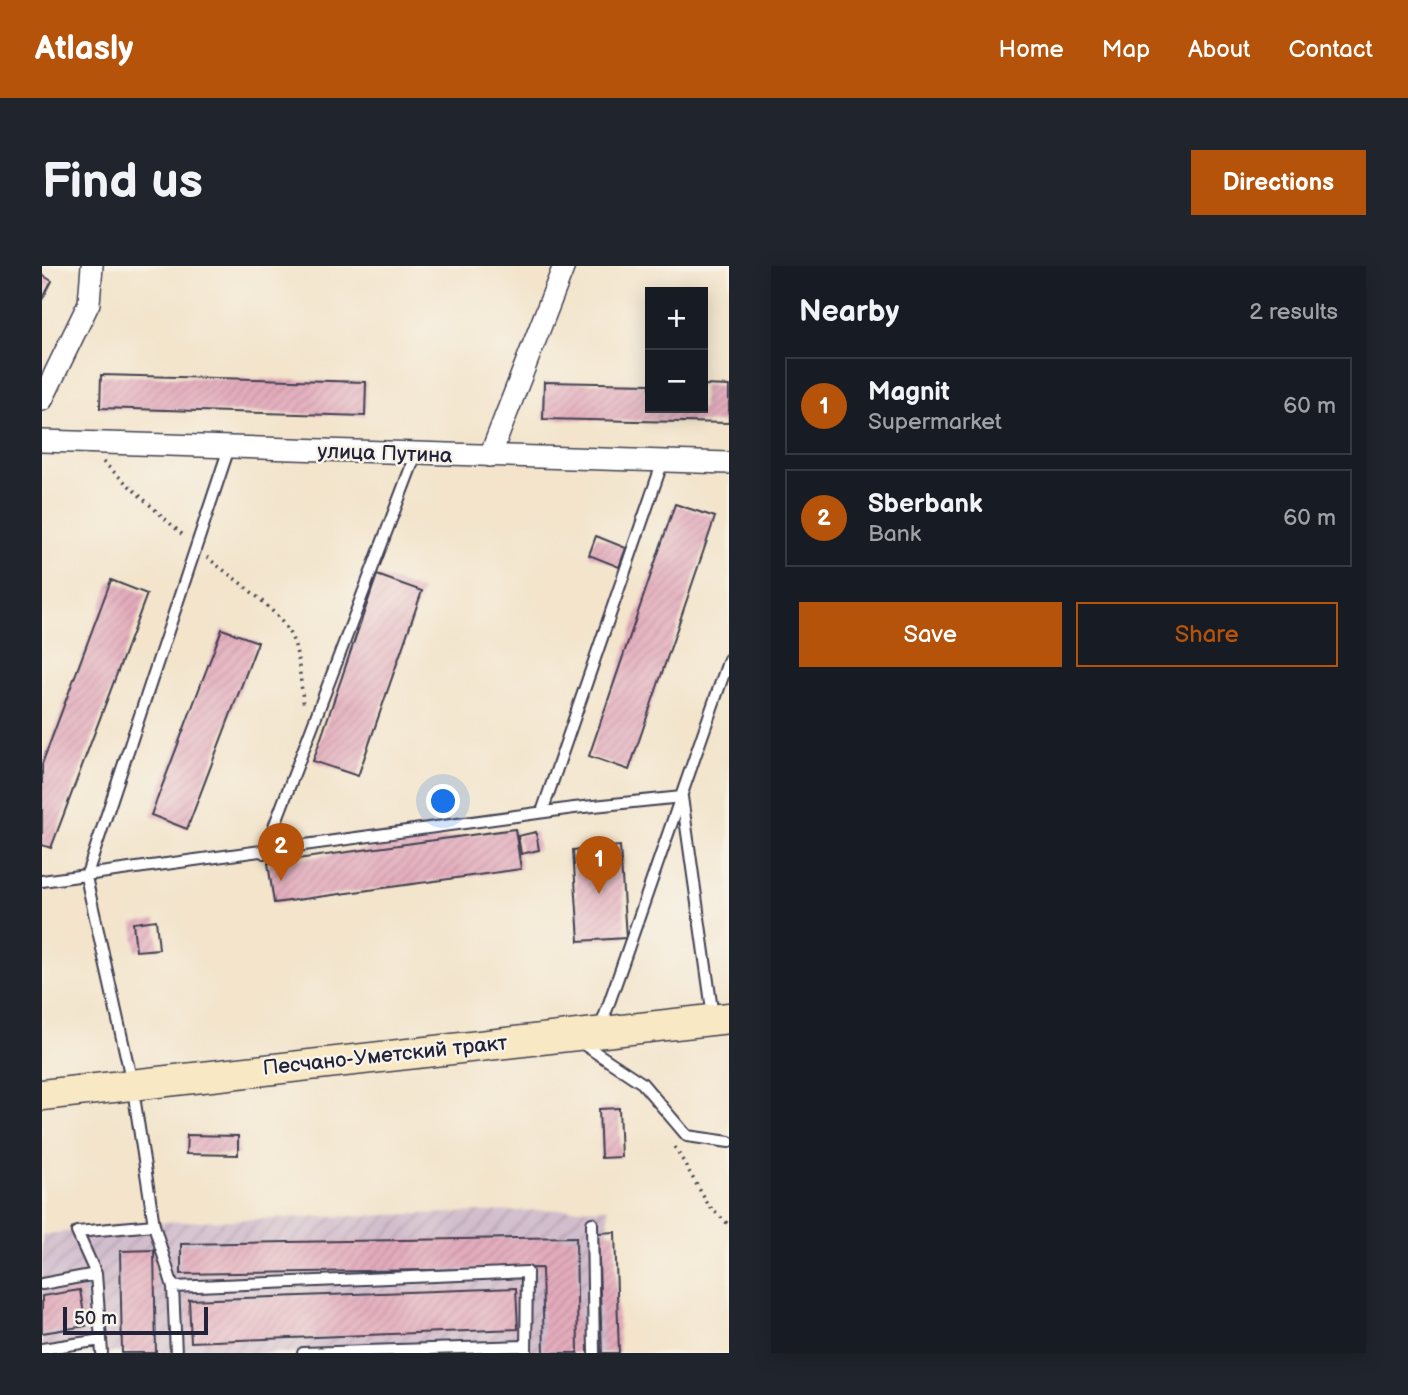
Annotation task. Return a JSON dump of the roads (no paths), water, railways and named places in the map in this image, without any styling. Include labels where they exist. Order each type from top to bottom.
[{"type":"main road","name":"Песчано-Уметский тракт","points":[[42,1095],[721,1019]]},
{"type":"street","points":[[42,400],[89,303],[92,266]]},
{"type":"street","points":[[490,456],[564,266]]},
{"type":"street","name":"улица Путина","points":[[42,441],[729,463]]},
{"type":"lane","points":[[176,1353],[173,1287],[154,1225],[132,1083],[86,877],[229,448]]},
{"type":"lane","points":[[264,853],[416,454]]},
{"type":"lane","points":[[542,812],[663,461]]},
{"type":"lane","points":[[599,1032],[729,659]]},
{"type":"lane","points":[[42,881],[264,853],[542,812],[682,797]]},
{"type":"lane","points":[[682,797],[721,1019]]},
{"type":"lane","points":[[569,1035],[642,1083],[687,1136],[729,1142]]},
{"type":"lane","points":[[592,1223],[594,1353]]},
{"type":"lane","points":[[102,1353],[96,1274],[77,1232],[154,1225]]},
{"type":"lane","points":[[173,1287],[527,1272],[526,1350],[303,1353]]},
{"type":"lane","points":[[42,1284],[96,1274]]},
{"type":"lane","points":[[42,1349],[101,1340]]},
{"type":"place","name":"Sberbank","points":[[281,881]]},
{"type":"place","name":"Magnit","points":[[599,894]]}]
